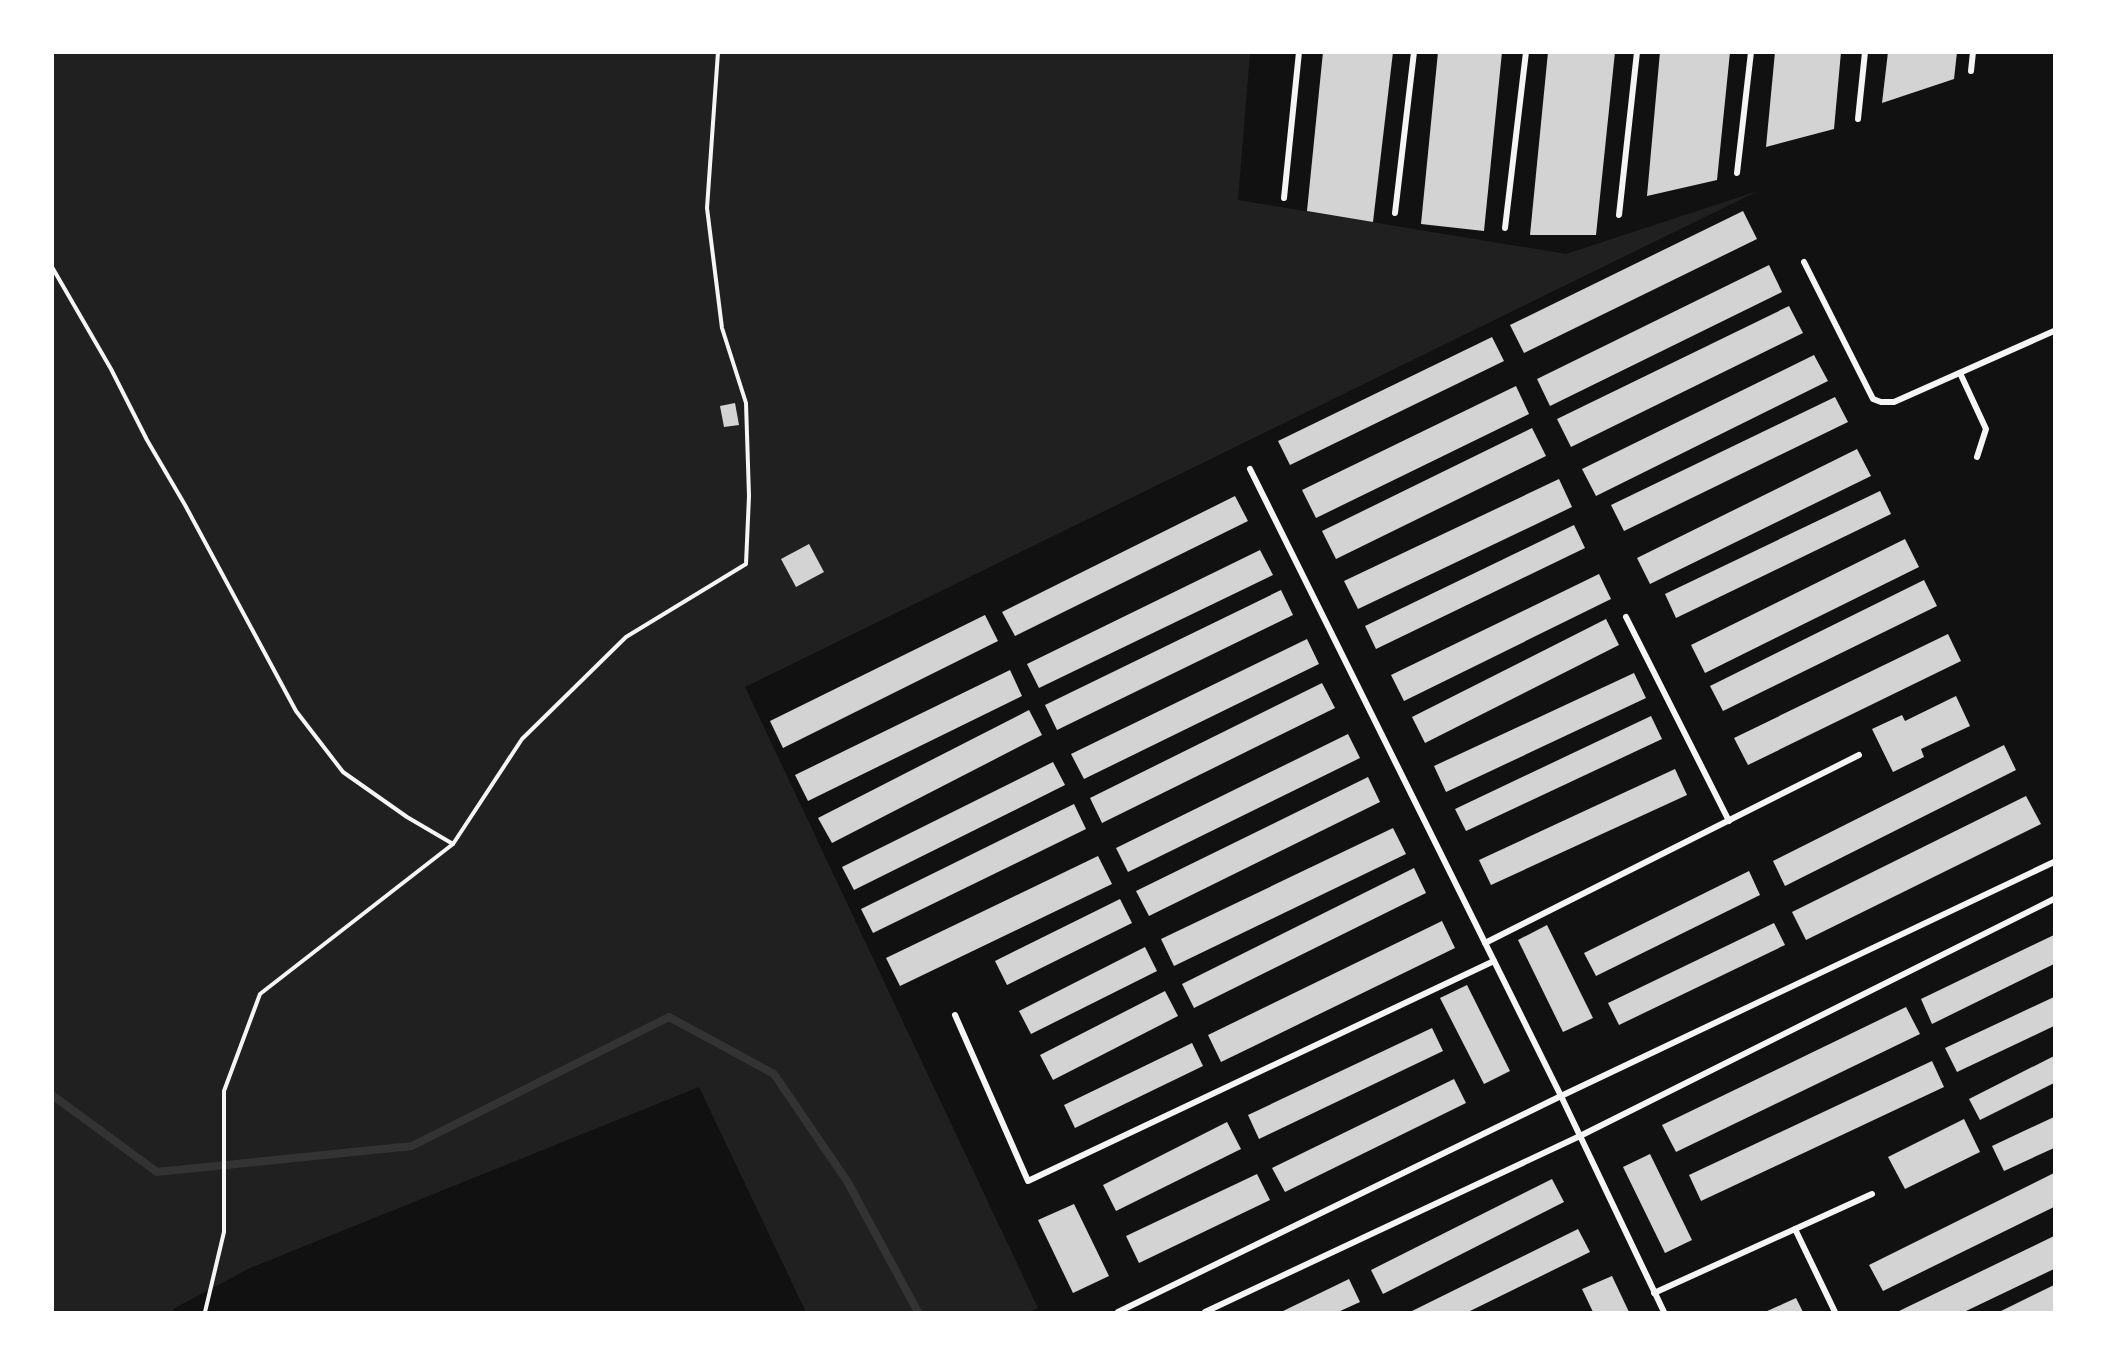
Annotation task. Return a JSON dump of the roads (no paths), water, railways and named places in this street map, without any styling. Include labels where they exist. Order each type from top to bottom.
[{"type":"street","points":[[1284,198],[1299,52]]},
{"type":"street","points":[[1395,213],[1414,52]]},
{"type":"street","points":[[1505,228],[1526,52]]},
{"type":"street","points":[[1619,215],[1637,52]]},
{"type":"street","points":[[1737,173],[1751,52]]},
{"type":"street","points":[[1858,119],[1865,52]]},
{"type":"street","points":[[1971,70],[1973,52]]},
{"type":"street","points":[[1804,262],[1873,399],[1881,402],[1894,402],[2055,331]]},
{"type":"street","points":[[1960,373],[1986,429],[1977,457]]},
{"type":"street","points":[[1250,469],[1561,1096],[1664,1312]]},
{"type":"street","points":[[1626,617],[1729,821]]},
{"type":"street","points":[[1485,943],[1859,755]]},
{"type":"street","points":[[1118,1312],[1561,1096],[2055,861]]},
{"type":"street","points":[[1205,1312],[1580,1136],[2055,899]]},
{"type":"street","points":[[956,1015],[1029,1181],[1494,962]]},
{"type":"street","points":[[1654,1293],[1872,1194]]},
{"type":"street","points":[[1795,1228],[1835,1312]]},
{"type":"waterway","points":[[52,1095],[157,1172],[412,1146],[669,1017],[774,1074],[847,1181],[918,1312]]}]
